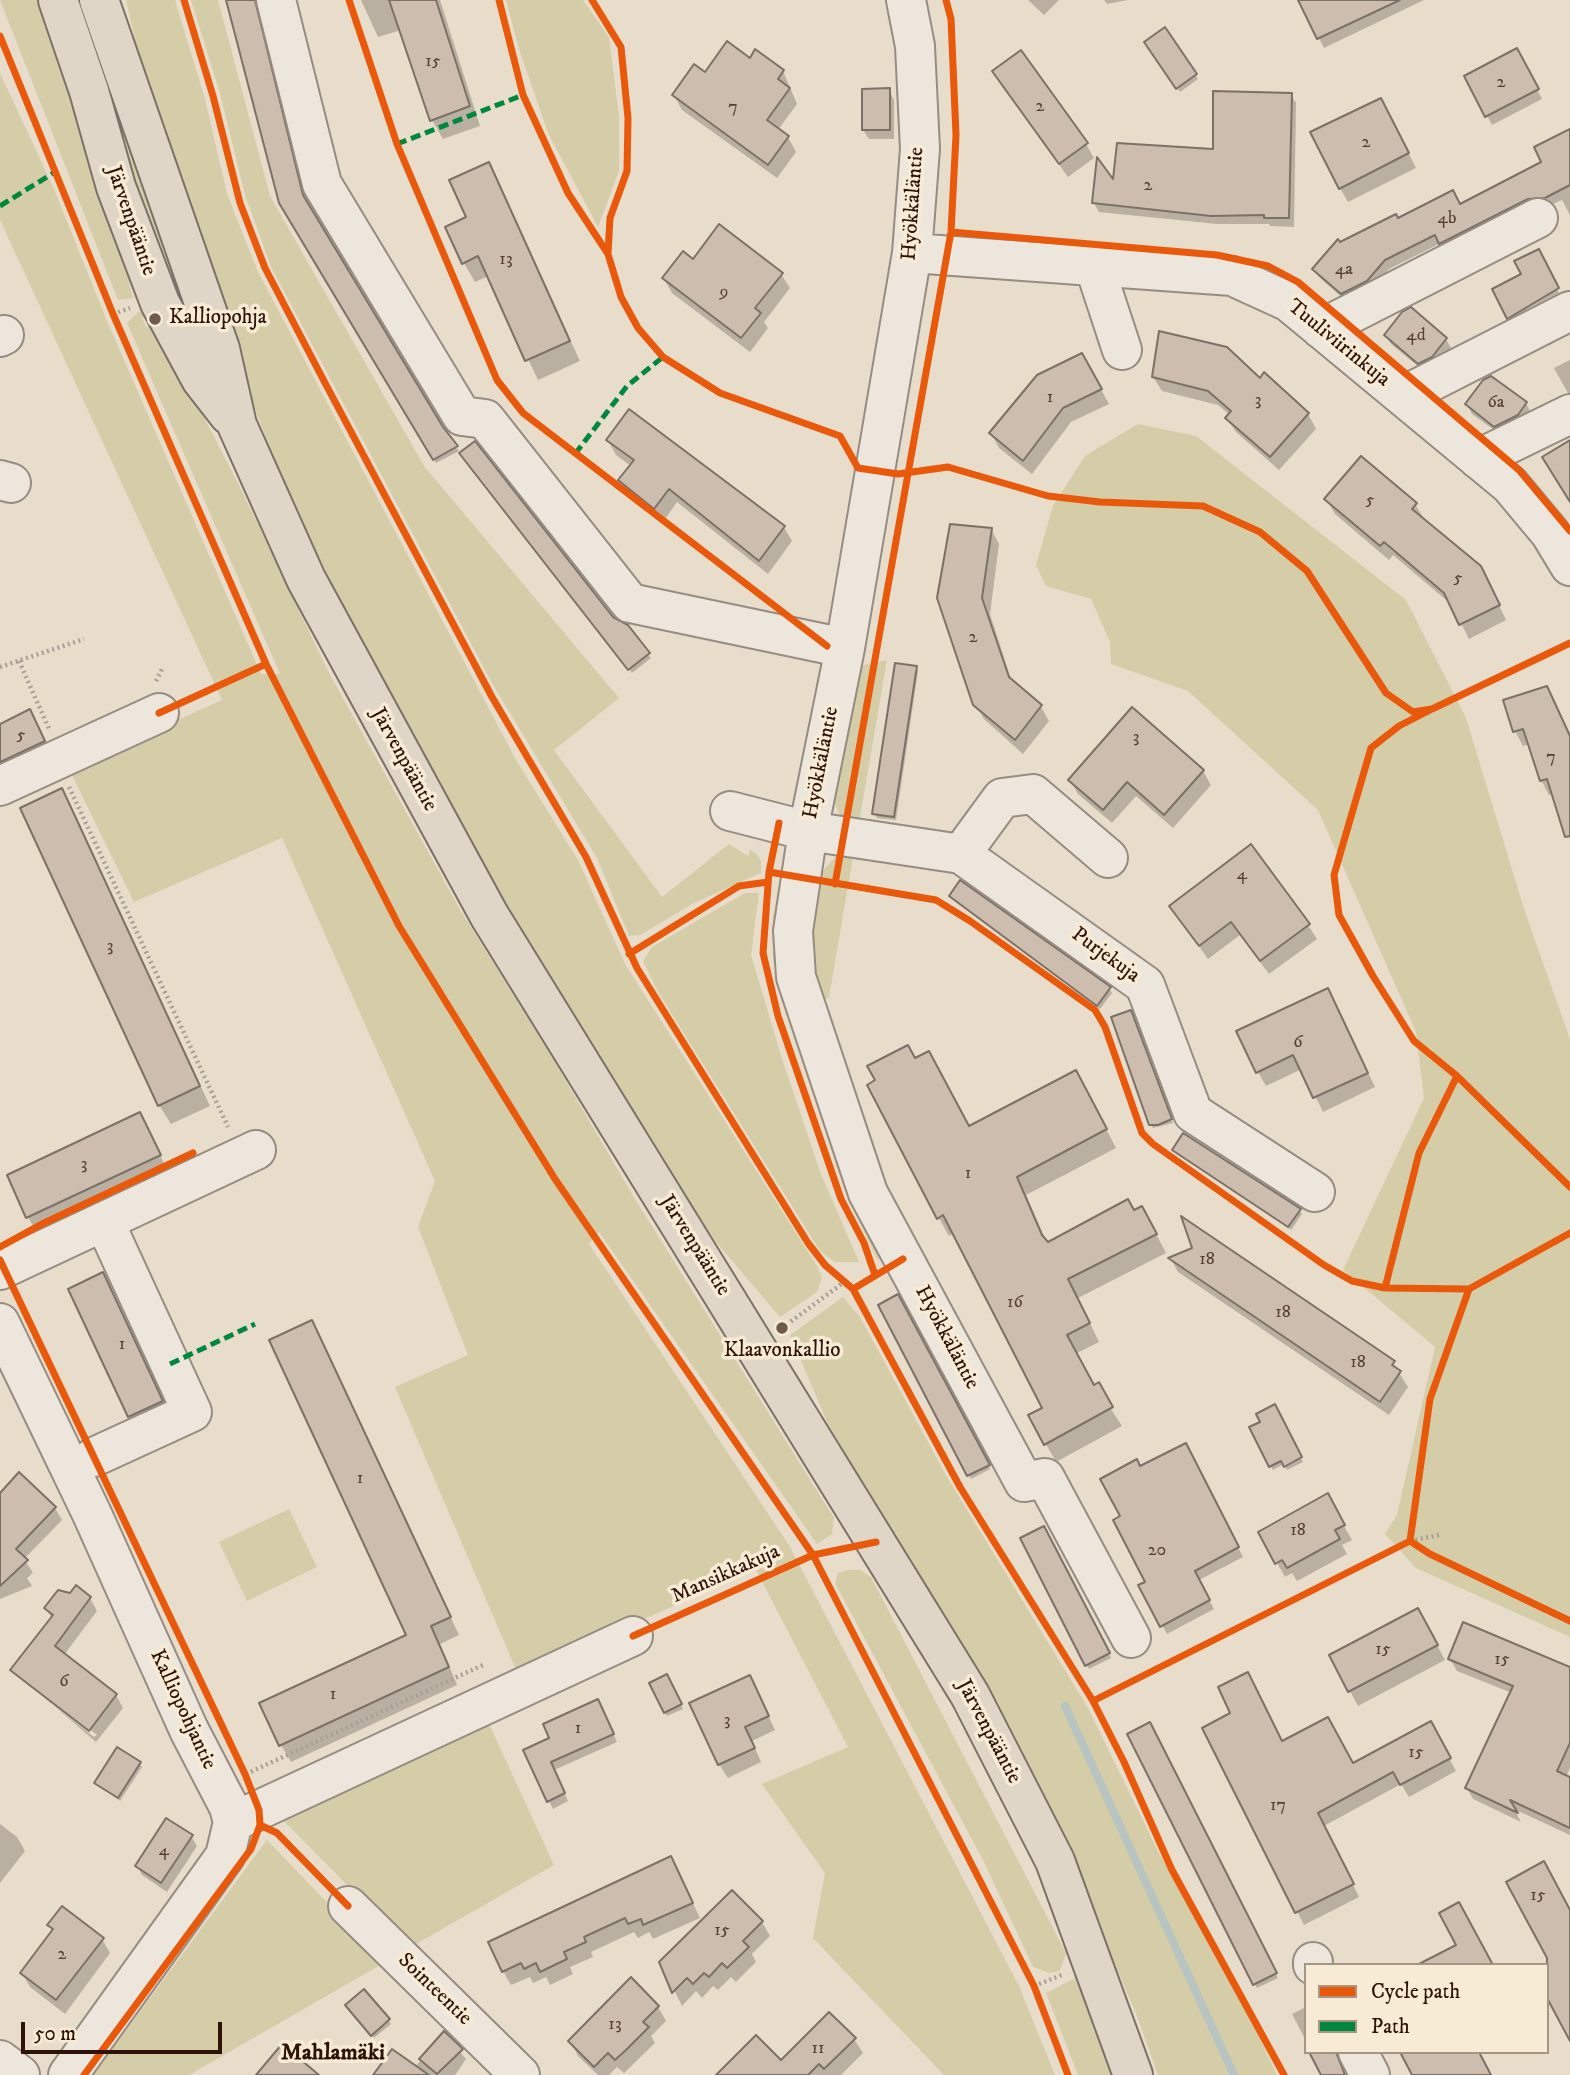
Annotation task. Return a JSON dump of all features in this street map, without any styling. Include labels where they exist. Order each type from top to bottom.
[{"type":"main road","name":"Järvenpääntie","points":[[58,0],[89,91],[116,187],[160,303],[201,379],[237,425]]},
{"type":"main road","name":"Järvenpääntie","points":[[99,0],[220,349],[237,425],[306,579],[489,915],[970,1695],[1055,1861],[1133,2075]]},
{"type":"street","points":[[276,0],[322,184],[462,416],[485,419],[630,603],[845,648]]},
{"type":"street","name":"Hyökkäläntie","points":[[906,0],[915,46],[920,149],[912,253],[845,648],[808,831],[793,931],[796,977],[868,1193],[1024,1482],[1045,1478],[1131,1638]]},
{"type":"street","points":[[1321,329],[1538,218]]},
{"type":"street","name":"Tuuliviirinkuja","points":[[912,253],[1232,276],[1289,302],[1560,528],[1570,566]]},
{"type":"street","points":[[1094,265],[1122,350]]},
{"type":"street","points":[[1403,396],[1570,311]]},
{"type":"street","points":[[1478,459],[1570,414]]},
{"type":"street","points":[[0,786],[159,713]]},
{"type":"street","points":[[961,854],[1002,798],[1033,794],[1108,858]]},
{"type":"street","name":"Purjekuja","points":[[730,811],[808,831],[961,854],[1145,985],[1193,1113],[1315,1192]]},
{"type":"street","points":[[0,1270],[248,1154]]},
{"type":"street","points":[[94,1457],[192,1412],[104,1221]]},
{"type":"street","name":"Kalliopohjantie","points":[[0,1323],[92,1514],[189,1730],[229,1807],[246,1816]]},
{"type":"street","points":[[68,2075],[225,1856],[246,1816],[633,1636]]},
{"type":"street","name":"Sointeentie","points":[[348,1906],[520,2075]]},
{"type":"street","points":[[1359,2054],[1370,2075]]},
{"type":"street","points":[[0,2060],[20,2075]]},
{"type":"path","points":[[108,302],[119,327]]},
{"type":"path","points":[[0,667],[84,639]]},
{"type":"path","points":[[66,779],[218,1099],[248,1154]]},
{"type":"path","points":[[834,1274],[853,1289]]},
{"type":"path","points":[[782,1328],[843,1283]]},
{"type":"path","points":[[1410,1541],[1412,1528]]},
{"type":"path","points":[[1398,1548],[1410,1541],[1439,1535]]},
{"type":"path","points":[[1410,1541],[1420,1548]]},
{"type":"path","points":[[245,1774],[482,1665]]},
{"type":"path","points":[[239,1762],[245,1774],[246,1816]]},
{"type":"path","points":[[1028,1974],[1039,1999]]},
{"type":"shaded area","points":[[0,0],[38,0],[135,277],[129,283],[133,298],[118,300]]},
{"type":"shaded area","points":[[126,0],[175,0],[205,99],[227,194],[258,272],[516,760],[578,860],[625,964],[817,1266],[822,1277],[817,1292],[780,1317],[716,1242],[668,1172],[513,917],[344,609],[283,482],[244,381],[140,62]]},
{"type":"shaded area","points":[[191,0],[218,0],[270,196],[424,466],[619,698],[554,750],[662,897],[729,844],[748,856],[750,850],[756,853],[761,861],[761,873],[694,903],[640,935],[629,936],[597,858],[492,683],[271,267],[245,195],[220,93]]},
{"type":"shaded area","points":[[506,0],[583,0],[609,37],[619,117],[619,171],[598,227],[548,133],[519,49]]},
{"type":"shaded area","points":[[97,39],[203,354],[136,197],[88,42]]},
{"type":"shaded area","points":[[0,73],[54,189],[107,321],[261,674],[280,674],[127,323],[139,311],[145,316],[142,318],[146,327],[149,326],[154,336],[161,334],[241,489],[329,673],[462,913],[549,1052],[632,1194],[834,1518],[832,1534],[817,1544],[599,1232],[589,1244],[789,1545],[1019,1986],[1055,2075],[944,2075],[813,1938],[825,1873],[762,1784],[848,1747],[756,1570],[518,1674],[395,1387],[468,1355],[418,1227],[435,1181],[282,838],[134,902],[69,769],[222,700],[0,220]]},
{"type":"shaded area","points":[[1138,424],[1196,436],[1406,600],[1466,718],[1525,912],[1570,1039],[1570,1637],[1416,1568],[1385,1534],[1397,1515],[1435,1347],[1343,1270],[1424,1098],[1416,1032],[1318,810],[1188,691],[1111,664],[1110,642],[1091,599],[1046,586],[1036,565],[1053,506],[1085,456]]},
{"type":"shaded area","points":[[887,660],[829,997],[821,1003],[810,969],[808,924],[821,873],[835,857],[841,818],[835,804],[834,785],[858,666]]},
{"type":"shaded area","points":[[788,888],[882,1260],[877,1259],[844,1189],[778,986],[773,959],[773,917],[778,890]]},
{"type":"shaded area","points":[[745,893],[759,893],[751,955],[783,1062],[821,1174],[859,1262],[835,1262],[820,1251],[658,992],[643,961],[652,947]]},
{"type":"shaded area","points":[[843,1297],[860,1317],[947,1477],[1088,1708],[1158,1851],[1256,2030],[1277,2075],[1158,2075],[1137,2016],[1061,1837],[961,1646],[828,1424],[790,1335]]},
{"type":"shaded area","points":[[289,1509],[317,1567],[247,1601],[219,1542]]},
{"type":"shaded area","points":[[860,1570],[871,1577],[1066,1953],[1060,1971],[1050,1973],[1033,1967],[983,1860],[835,1583],[838,1573]]},
{"type":"shaded area","points":[[484,1713],[554,1865],[409,1948],[279,1816]]},
{"type":"shaded area","points":[[267,1840],[341,1917],[389,1960],[189,2075],[93,2075]]},
{"type":"shaded area","points":[[1075,1978],[1114,2075],[1078,2075],[1046,1993]]},
{"type":"building","points":[[226,0],[255,0],[303,195],[443,427],[458,446],[433,460],[279,203]]},
{"type":"building","points":[[389,0],[436,0],[470,106],[430,121]]},
{"type":"building","points":[[1298,0],[1400,0],[1317,39]]},
{"type":"building","points":[[1165,27],[1197,74],[1176,89],[1144,42]]},
{"type":"building","points":[[727,41],[750,58],[755,49],[784,70],[778,79],[790,88],[767,120],[789,136],[768,165],[672,95],[694,64],[705,72]]},
{"type":"building","points":[[1517,48],[1539,89],[1485,117],[1464,76]]},
{"type":"building","points":[[1021,50],[1088,143],[1059,164],[992,71]]},
{"type":"building","points":[[890,88],[890,130],[862,130],[862,89]]},
{"type":"building","points":[[1213,91],[1292,93],[1289,218],[1264,218],[1264,215],[1211,216],[1092,203],[1097,157],[1113,179],[1117,143],[1213,149]]},
{"type":"building","points":[[1381,98],[1409,153],[1339,189],[1310,132]]},
{"type":"building","points":[[1570,129],[1570,185],[1545,198],[1528,199],[1439,244],[1435,235],[1385,260],[1367,281],[1341,294],[1312,269],[1338,239],[1340,242],[1396,214],[1398,218],[1453,190],[1460,204],[1541,162],[1534,147]]},
{"type":"building","points":[[489,162],[570,341],[525,361],[478,256],[462,264],[445,227],[466,217],[449,180]]},
{"type":"building","points":[[719,224],[783,273],[755,308],[761,313],[741,338],[662,278],[683,251],[693,259]]},
{"type":"building","points":[[1539,249],[1559,288],[1507,319],[1492,289],[1521,274],[1514,261]]},
{"type":"building","points":[[1411,307],[1447,338],[1432,357],[1418,364],[1384,335],[1402,312]]},
{"type":"building","points":[[1159,331],[1227,347],[1260,378],[1264,372],[1309,413],[1270,457],[1225,418],[1231,411],[1208,391],[1152,377]]},
{"type":"building","points":[[1082,353],[1102,389],[1063,408],[1023,461],[989,433],[1037,375]]},
{"type":"building","points":[[1491,376],[1527,402],[1518,415],[1494,427],[1465,404],[1483,380]]},
{"type":"building","points":[[629,409],[785,526],[759,561],[669,489],[654,509],[618,480],[634,460],[606,440]]},
{"type":"building","points":[[1570,440],[1570,502],[1542,457]]},
{"type":"building","points":[[475,441],[613,617],[628,625],[650,653],[628,670],[459,453]]},
{"type":"building","points":[[1361,456],[1417,503],[1412,509],[1481,566],[1500,605],[1459,625],[1444,593],[1384,542],[1380,546],[1324,499]]},
{"type":"building","points":[[950,524],[992,528],[982,598],[1009,677],[1042,705],[1015,740],[973,705],[937,598]]},
{"type":"building","points":[[895,663],[917,666],[894,817],[872,814]]},
{"type":"building","points":[[1547,686],[1570,736],[1570,836],[1565,837],[1547,779],[1540,781],[1523,729],[1513,732],[1503,700]]},
{"type":"building","points":[[1132,707],[1204,770],[1164,815],[1127,782],[1103,810],[1068,780]]},
{"type":"building","points":[[30,709],[45,741],[0,762],[0,724]]},
{"type":"building","points":[[62,788],[200,1086],[158,1106],[20,808]]},
{"type":"building","points":[[1251,844],[1310,924],[1260,961],[1231,922],[1199,946],[1169,906]]},
{"type":"building","points":[[960,880],[1111,987],[1097,1006],[949,896]]},
{"type":"building","points":[[1328,988],[1368,1073],[1313,1098],[1293,1055],[1256,1073],[1236,1031]]},
{"type":"building","points":[[1131,1010],[1172,1119],[1158,1125],[1149,1125],[1111,1017]]},
{"type":"building","points":[[908,1045],[915,1058],[929,1051],[969,1126],[1076,1070],[1107,1129],[1017,1177],[1042,1235],[1048,1242],[1128,1199],[1134,1210],[1142,1206],[1157,1234],[1068,1279],[1090,1323],[1067,1335],[1094,1385],[1099,1382],[1113,1407],[1044,1445],[1028,1415],[1042,1408],[943,1215],[937,1219],[867,1085],[875,1080],[867,1066]]},
{"type":"building","points":[[140,1112],[161,1155],[26,1218],[7,1175]]},
{"type":"building","points":[[1183,1133],[1301,1209],[1288,1227],[1172,1150]]},
{"type":"building","points":[[1181,1216],[1395,1361],[1392,1365],[1401,1371],[1380,1402],[1168,1258],[1192,1248]]},
{"type":"building","points":[[103,1272],[163,1401],[128,1417],[68,1289]]},
{"type":"building","points":[[898,1294],[990,1465],[967,1476],[878,1305]]},
{"type":"building","points":[[312,1320],[451,1617],[431,1626],[449,1667],[279,1746],[259,1703],[406,1635],[269,1340]]},
{"type":"building","points":[[1275,1404],[1302,1457],[1284,1467],[1281,1461],[1269,1467],[1249,1427],[1260,1422],[1256,1414]]},
{"type":"building","points":[[1186,1443],[1239,1547],[1195,1571],[1210,1600],[1160,1627],[1138,1585],[1145,1582],[1113,1520],[1120,1516],[1100,1479],[1137,1459],[1140,1466]]},
{"type":"building","points":[[19,1472],[56,1507],[16,1549],[28,1560],[0,1586],[0,1493]]},
{"type":"building","points":[[1328,1493],[1345,1525],[1335,1530],[1340,1539],[1287,1568],[1282,1560],[1275,1564],[1258,1532]]},
{"type":"building","points":[[1044,1526],[1110,1653],[1085,1666],[1020,1538]]},
{"type":"building","points":[[76,1585],[91,1597],[55,1646],[117,1694],[89,1731],[10,1670],[53,1615],[44,1608],[58,1590],[70,1593]]},
{"type":"building","points":[[1418,1608],[1438,1645],[1348,1692],[1329,1655]]},
{"type":"building","points":[[1463,1622],[1570,1667],[1570,1743],[1557,1771],[1570,1777],[1570,1828],[1510,1800],[1518,1813],[1465,1788],[1513,1686],[1448,1659]]},
{"type":"building","points":[[1248,1672],[1282,1741],[1328,1717],[1353,1763],[1431,1721],[1451,1758],[1400,1785],[1393,1772],[1318,1813],[1354,1884],[1295,1913],[1202,1728],[1230,1713],[1218,1687]]},
{"type":"building","points":[[667,1674],[682,1704],[664,1713],[649,1683]]},
{"type":"building","points":[[750,1675],[769,1716],[745,1727],[755,1748],[718,1765],[689,1703]]},
{"type":"building","points":[[598,1699],[614,1734],[551,1762],[565,1793],[547,1802],[523,1750],[549,1738],[543,1724]]},
{"type":"building","points":[[1150,1722],[1277,1973],[1253,1985],[1127,1734]]},
{"type":"building","points":[[117,1747],[141,1762],[118,1798],[94,1783]]},
{"type":"building","points":[[166,1818],[193,1835],[161,1883],[135,1866]]},
{"type":"building","points":[[671,1856],[693,1903],[643,1925],[641,1919],[628,1924],[625,1918],[584,1937],[586,1942],[564,1952],[567,1959],[540,1972],[536,1963],[524,1969],[521,1963],[502,1972],[488,1942]]},
{"type":"building","points":[[1544,1861],[1570,1910],[1570,2041],[1549,2002],[1547,1958],[1506,1882]]},
{"type":"building","points":[[732,1890],[763,1921],[743,1941],[749,1947],[727,1968],[722,1963],[709,1977],[704,1973],[693,1984],[687,1978],[672,1993],[659,1962]]},
{"type":"building","points":[[1459,1902],[1492,1963],[1421,1963],[1456,1945],[1439,1913]]},
{"type":"building","points":[[62,1906],[104,1938],[56,2000],[20,1973],[53,1929],[47,1925]]},
{"type":"building","points":[[631,1977],[659,2006],[643,2022],[649,2027],[626,2050],[615,2060],[608,2053],[594,2067],[568,2041]]},
{"type":"building","points":[[364,1989],[390,2019],[371,2036],[345,2005]]},
{"type":"building","points":[[829,2012],[856,2038],[824,2069],[819,2064],[808,2075],[716,2075],[756,2035],[781,2060]]},
{"type":"building","points":[[444,2031],[463,2049],[437,2074],[419,2059]]},
{"type":"building","points":[[282,2044],[319,2075],[256,2075]]},
{"type":"building","points":[[392,2049],[429,2075],[373,2075]]},
{"type":"building","points":[[1310,2054],[1337,2054],[1345,2075],[1321,2075]]},
{"type":"building","points":[[1401,2054],[1480,2054],[1491,2075],[1412,2075]]},
{"type":"waterway","points":[[1065,1706],[1234,2075]]},
{"type":"marked path","points":[[397,144],[523,95]]},
{"type":"marked path","points":[[0,206],[55,172]]},
{"type":"marked path","points":[[575,454],[627,386],[663,357]]},
{"type":"marked path","points":[[170,1364],[255,1324]]},
{"type":"cycle path","points":[[184,0],[213,96],[240,203],[265,268],[492,697],[586,857],[637,968],[808,1243],[825,1265],[853,1289]]},
{"type":"cycle path","points":[[349,0],[397,144],[497,380],[523,413],[827,646]]},
{"type":"cycle path","points":[[499,0],[523,95],[568,193],[608,254]]},
{"type":"cycle path","points":[[592,0],[621,47],[628,118],[627,171],[610,218],[608,254],[621,297],[638,328],[663,357],[720,393],[840,436],[858,468],[898,474],[948,467],[1048,496],[1100,502],[1203,506],[1260,532],[1307,571],[1386,693],[1413,712],[1432,709]]},
{"type":"cycle path","points":[[835,884],[951,232],[956,135],[951,19],[946,0]]},
{"type":"cycle path","points":[[0,36],[113,314],[266,664],[399,926],[555,1179],[813,1555],[1034,1986],[1068,2075]]},
{"type":"cycle path","points":[[951,232],[1217,255],[1268,266],[1298,282],[1519,470],[1570,531]]},
{"type":"cycle path","points":[[1570,643],[1399,726],[1371,748],[1334,875],[1339,915],[1414,1041],[1457,1076],[1570,1187]]},
{"type":"cycle path","points":[[159,713],[266,664]]},
{"type":"cycle path","points":[[779,823],[769,872],[763,953],[778,1016],[841,1199],[864,1243],[875,1275]]},
{"type":"cycle path","points":[[769,872],[936,900],[970,921],[1095,1010],[1105,1027],[1142,1133],[1153,1144],[1324,1265],[1352,1281],[1385,1288],[1469,1289],[1570,1233]]},
{"type":"cycle path","points":[[629,954],[739,886],[768,882]]},
{"type":"cycle path","points":[[1385,1288],[1419,1153],[1457,1076]]},
{"type":"cycle path","points":[[0,1247],[42,1224],[193,1153]]},
{"type":"cycle path","points":[[903,1259],[853,1289],[960,1487],[1093,1701],[1124,1762],[1172,1870],[1284,2075]]},
{"type":"cycle path","points":[[0,1260],[245,1774],[259,1810],[260,1825],[251,1849],[84,2075]]},
{"type":"cycle path","points":[[1093,1701],[1410,1541],[1430,1399],[1469,1289]]},
{"type":"cycle path","points":[[1410,1541],[1430,1554],[1570,1621]]},
{"type":"cycle path","name":"Mansikkakuja","points":[[633,1636],[813,1555],[876,1542]]},
{"type":"cycle path","points":[[260,1825],[277,1833],[348,1906]]},
{"type":"place","name":"Kalliopohja","points":[[155,319]]},
{"type":"place","name":"Klaavonkallio","points":[[782,1328]]},
{"type":"district","name":"Mahlamäki","points":[[333,2054]]}]
